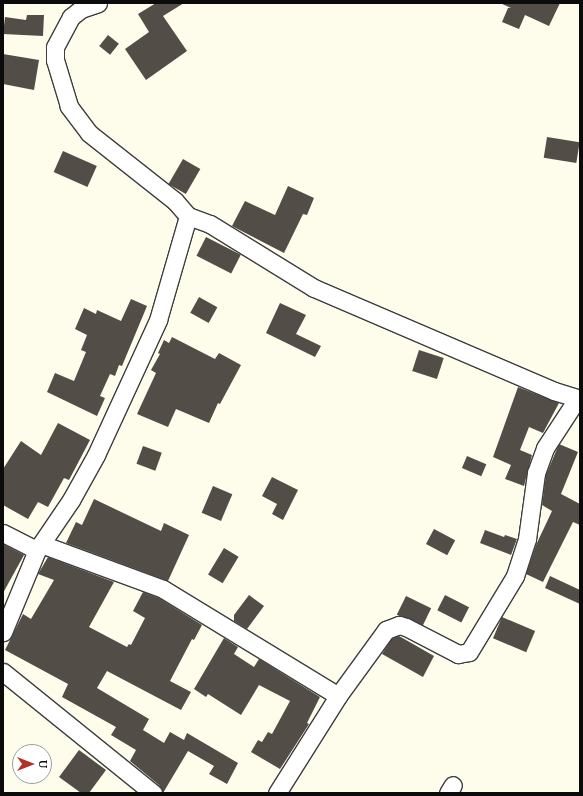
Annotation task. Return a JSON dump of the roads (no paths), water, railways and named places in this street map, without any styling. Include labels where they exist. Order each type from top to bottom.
[{"type":"street","points":[[98,3],[81,9],[71,17],[55,48],[56,66],[69,106],[89,133],[175,201],[188,216],[210,224],[314,288],[578,399],[545,448],[536,474],[528,539],[515,576],[469,652],[458,654],[406,627],[391,626],[382,634],[338,696],[277,793]]},
{"type":"street","points":[[3,632],[39,547],[71,500],[96,456],[158,320],[188,216]]},
{"type":"street","points":[[3,534],[163,589],[338,696]]},
{"type":"street","points":[[3,672],[153,793]]}]
